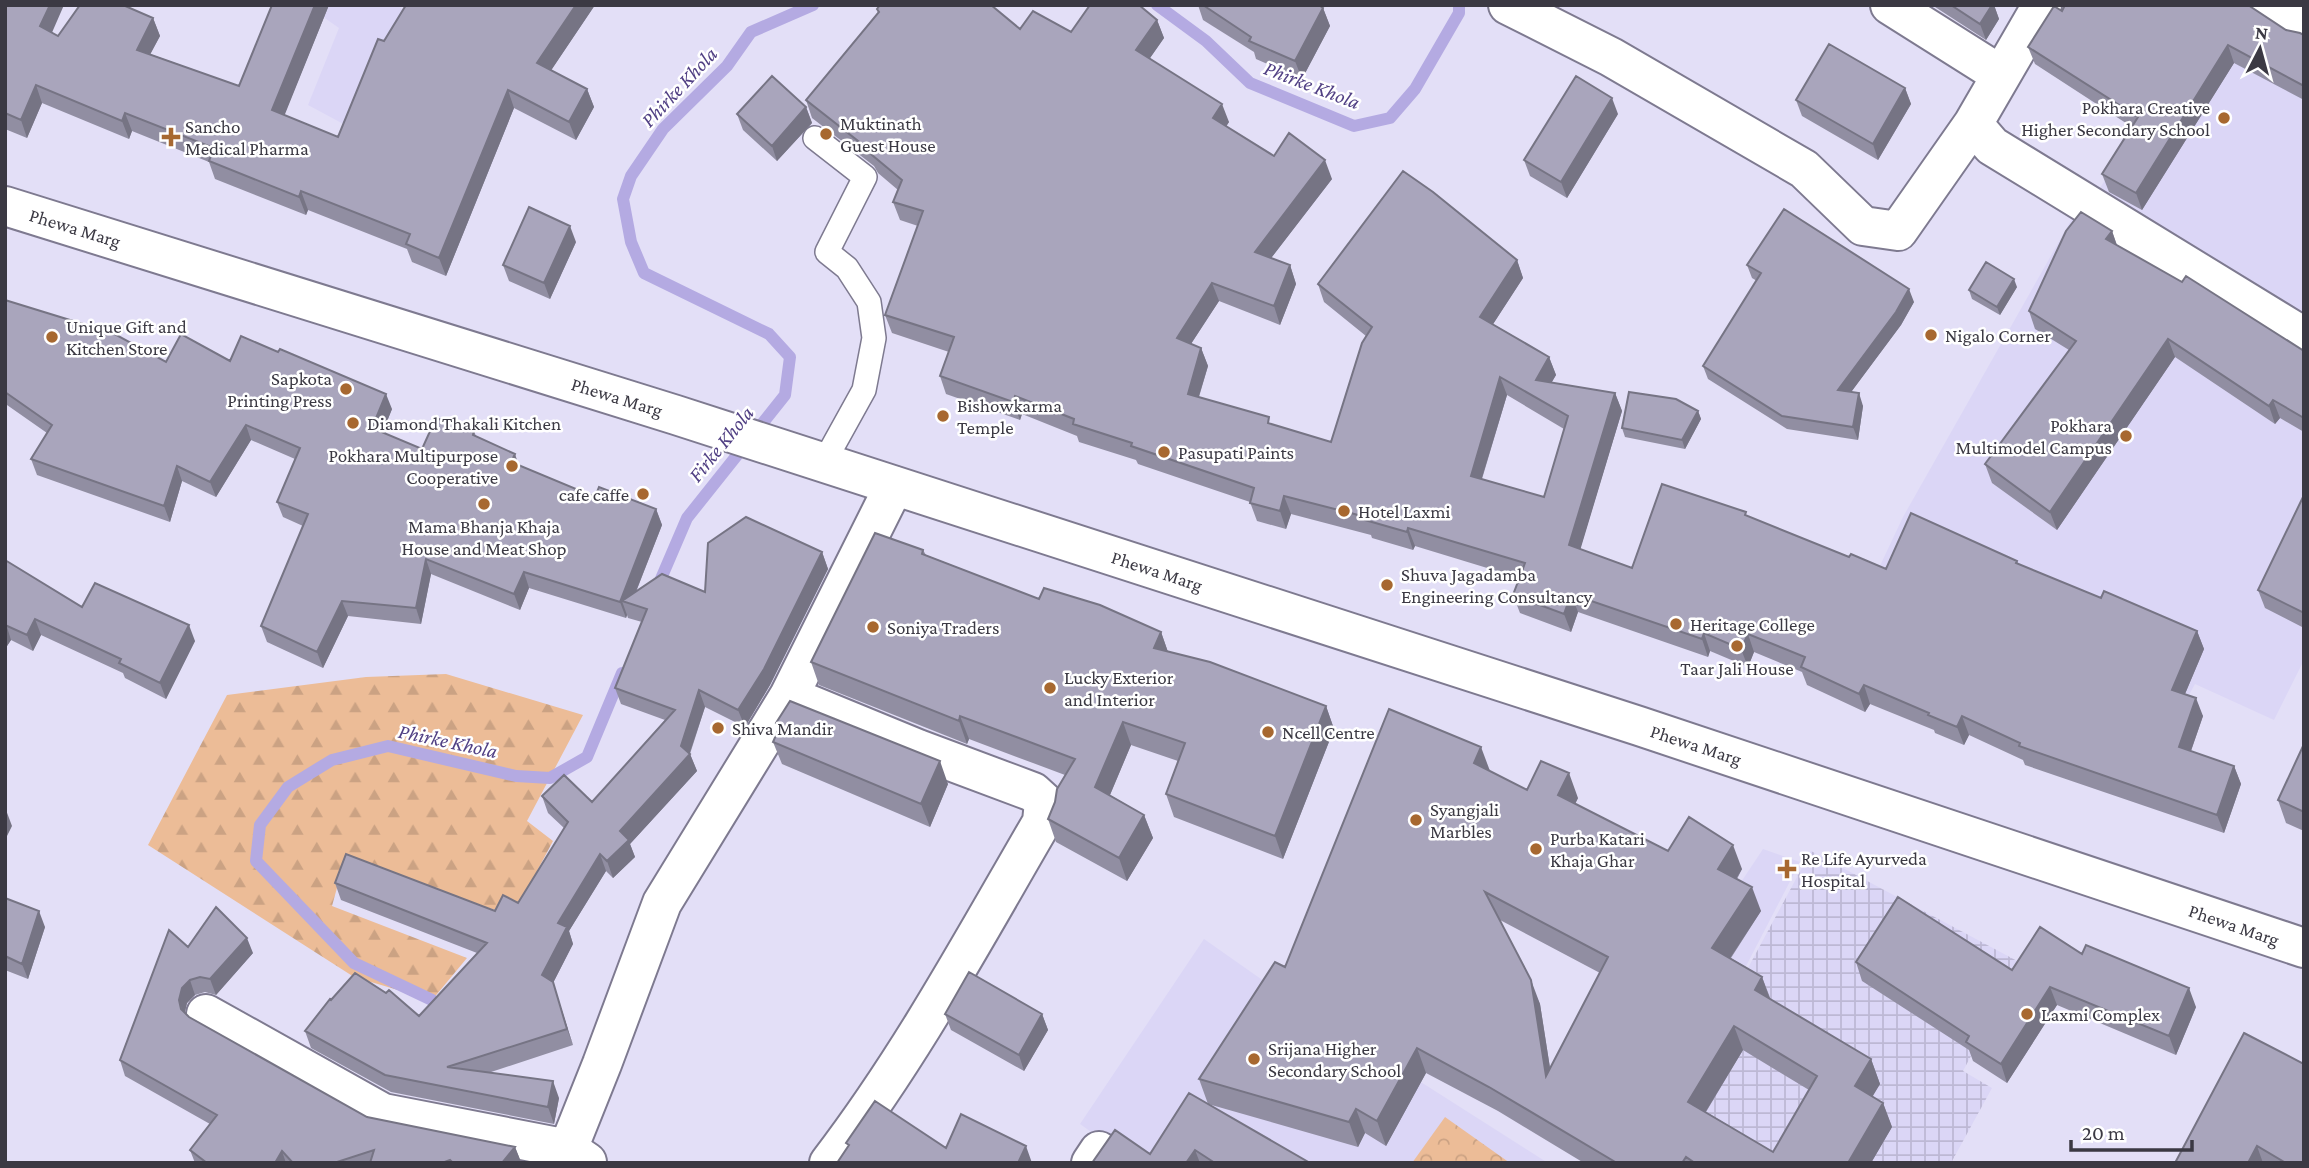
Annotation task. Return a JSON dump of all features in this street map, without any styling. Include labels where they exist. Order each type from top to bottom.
[{"type":"main road","points":[[1508,5],[1611,57],[1804,169],[1863,226],[1898,231],[1973,124],[2042,5]]},
{"type":"main road","points":[[1889,5],[2001,75]]},
{"type":"main road","points":[[2265,5],[2304,29]]},
{"type":"main road","points":[[1973,124],[1992,146],[2304,337]]},
{"type":"main road","name":"Phewa Marg","points":[[9,215],[894,486],[1639,726],[2304,948]]},
{"type":"main road","points":[[205,1014],[383,1114],[571,1158],[662,903],[789,696],[894,486]]},
{"type":"main road","points":[[789,696],[1033,792],[1044,802],[1042,822],[931,1012],[867,1113],[829,1163]]},
{"type":"lane","points":[[815,138],[865,177],[827,252],[847,268],[869,302],[874,338],[864,390],[823,464]]},
{"type":"shaded area","points":[[306,5],[398,5],[402,10],[349,127],[308,105],[339,28]]},
{"type":"shaded area","name":"Pokhara Creative Higher Secondary School","points":[[2215,5],[2304,41],[2304,322],[2095,196]]},
{"type":"shaded area","name":"Pokhara Multimodel Campus","points":[[2074,215],[2304,354],[2304,660],[2274,720],[2195,684],[2184,704],[1878,570],[1903,517]]},
{"type":"shaded area","points":[[1763,849],[1800,862],[1729,999],[1680,974]]},
{"type":"shaded area","points":[[1811,851],[2021,963],[1963,1071],[1992,1088],[1951,1163],[1643,1163]]},
{"type":"shaded area","name":"Srijana Higher Secondary School","points":[[1204,939],[1281,993],[1548,1163],[1135,1163],[1080,1124]]},
{"type":"green space","points":[[446,674],[583,715],[527,821],[553,841],[520,903],[496,910],[418,888],[346,855],[332,906],[467,958],[432,1000],[354,977],[148,845],[227,695],[366,677]]},
{"type":"green space","points":[[1445,1117],[1510,1163],[1412,1163]]},
{"type":"building","points":[[5,5],[50,5],[40,26],[58,36],[80,5],[123,5],[153,18],[137,50],[239,86],[272,5],[315,5],[272,110],[338,137],[378,39],[384,41],[406,5],[576,5],[537,63],[587,89],[569,122],[508,90],[439,258],[406,244],[410,234],[301,191],[299,197],[209,161],[214,148],[125,113],[122,121],[36,85],[21,120],[5,113]]},
{"type":"building","points":[[880,5],[991,5],[1020,29],[1033,11],[1071,32],[1090,5],[1139,5],[1157,20],[1136,50],[1222,104],[1213,118],[1274,156],[1289,133],[1325,160],[1255,252],[1290,265],[1274,306],[1212,283],[1177,338],[1201,348],[1188,394],[1269,417],[1268,423],[1331,442],[1362,343],[1372,327],[1318,284],[1403,171],[1517,260],[1480,317],[1549,357],[1536,380],[1615,393],[1569,545],[1632,568],[1662,484],[1746,512],[1745,515],[1886,569],[1911,513],[2017,561],[2016,563],[2101,598],[2104,591],[2197,631],[2172,690],[2196,698],[2179,747],[2234,766],[2217,815],[2019,746],[2020,743],[1962,716],[1957,727],[1864,685],[1859,694],[1801,667],[1805,657],[1748,634],[1741,649],[1704,633],[1702,639],[1571,594],[1564,614],[1513,595],[1525,563],[1408,528],[1407,532],[1365,520],[1366,517],[1284,496],[1280,511],[1250,503],[1254,488],[1073,424],[1074,419],[1015,396],[1013,402],[940,376],[954,337],[885,315],[923,211],[893,202],[902,180],[867,148],[806,100],[879,12],[877,9]],"holes":[[[1500,377],[1568,416],[1544,497],[1471,476]]]},
{"type":"building","points":[[1203,5],[1319,5],[1323,8],[1295,61],[1249,41],[1251,37]]},
{"type":"building","points":[[1951,5],[1992,5],[1980,24]]},
{"type":"building","points":[[2065,5],[2248,5],[2286,30],[2304,35],[2304,86],[2228,45],[2136,193],[2102,174],[2138,117],[2028,47],[2054,6],[2062,11]]},
{"type":"building","points":[[1829,44],[1905,88],[1873,144],[1796,100]]},
{"type":"building","points":[[772,76],[806,107],[772,146],[737,114]]},
{"type":"building","points":[[1576,76],[1612,98],[1561,182],[1524,160]]},
{"type":"building","points":[[529,207],[570,226],[544,283],[503,265]]},
{"type":"building","points":[[1784,209],[1909,289],[1896,312],[1838,390],[1859,393],[1853,427],[1782,416],[1703,366],[1761,273],[1747,265]]},
{"type":"building","points":[[2081,212],[2112,231],[2106,239],[2182,282],[2186,276],[2304,351],[2304,418],[2273,400],[2269,406],[2168,339],[2050,512],[1985,464],[2076,341],[2029,311],[2066,231]]},
{"type":"building","points":[[1986,262],[2014,279],[1997,307],[1969,290]]},
{"type":"building","points":[[5,300],[96,328],[98,325],[166,362],[181,334],[230,361],[241,336],[278,352],[280,349],[386,394],[372,428],[422,449],[436,418],[474,430],[473,435],[515,454],[511,462],[595,497],[599,487],[656,509],[620,602],[524,572],[514,594],[426,559],[416,608],[342,601],[317,652],[261,626],[308,514],[277,502],[300,448],[246,425],[210,482],[177,466],[164,506],[31,459],[52,425],[5,392]]},
{"type":"building","points":[[1629,392],[1676,399],[1698,411],[1682,440],[1622,428]]},
{"type":"building","points":[[2304,495],[2304,613],[2258,590]]},
{"type":"building","points":[[746,517],[822,552],[764,669],[738,710],[699,690],[681,746],[690,754],[620,831],[629,840],[607,861],[600,854],[558,923],[567,927],[542,975],[553,982],[567,1029],[447,1067],[553,1081],[548,1107],[385,1075],[305,1031],[355,973],[386,993],[389,990],[419,1016],[487,943],[335,883],[346,854],[495,911],[503,895],[518,903],[568,822],[542,796],[564,775],[592,802],[675,710],[615,688],[647,609],[622,601],[662,574],[705,592],[708,543]]},
{"type":"building","points":[[875,533],[923,550],[922,554],[1039,599],[1044,588],[1100,605],[1161,632],[1154,648],[1210,662],[1326,706],[1275,836],[1166,794],[1185,743],[1123,722],[1095,787],[1144,815],[1119,858],[1048,819],[1057,789],[1075,759],[960,716],[959,721],[811,662]]},
{"type":"building","points":[[5,560],[82,607],[95,583],[189,625],[160,683],[119,663],[121,659],[35,619],[27,635],[5,625]]},
{"type":"building","points":[[790,701],[940,761],[921,804],[773,742],[780,726],[776,723]]},
{"type":"building","points":[[1389,709],[1481,747],[1474,763],[1527,790],[1541,761],[1569,773],[1558,795],[1668,851],[1689,817],[1733,845],[1718,869],[1752,887],[1712,948],[1762,977],[1755,990],[1871,1059],[1855,1086],[1883,1103],[1848,1163],[1695,1163],[1686,1157],[1682,1163],[1617,1163],[1417,1048],[1377,1121],[1356,1109],[1349,1122],[1199,1079],[1275,962],[1285,967]],"holes":[[[1485,892],[1608,957],[1546,1076],[1531,980]],[[1734,1026],[1817,1076],[1773,1152],[1688,1102]]]},
{"type":"building","points":[[2304,744],[2304,812],[2278,800]]},
{"type":"building","points":[[1898,897],[2012,970],[2040,927],[2082,954],[2086,945],[2189,988],[2169,1036],[2050,987],[2001,1064],[1966,1042],[1969,1036],[1856,962]]},
{"type":"building","points":[[5,898],[39,911],[22,964],[5,956]]},
{"type":"building","points":[[216,907],[247,938],[210,979],[200,977],[190,980],[182,988],[179,1000],[181,1009],[189,1017],[367,1117],[515,1147],[502,1163],[453,1163],[450,1160],[442,1163],[370,1163],[374,1150],[334,1163],[293,1163],[282,1151],[275,1163],[207,1163],[190,1150],[217,1115],[120,1060],[169,930],[188,947]]},
{"type":"building","points":[[969,972],[1042,1014],[1019,1055],[945,1014]]},
{"type":"building","points":[[2244,1033],[2304,1064],[2304,1163],[2286,1163],[2257,1146],[2248,1163],[2175,1163]]},
{"type":"building","points":[[1189,1093],[1310,1163],[1215,1163],[1195,1150],[1186,1163],[1092,1163],[1115,1130],[1150,1154]]},
{"type":"building","points":[[875,1101],[946,1148],[961,1114],[1026,1146],[1018,1163],[837,1163],[849,1145],[846,1143]]},
{"type":"waterway","name":"Phirke Khola","points":[[657,588],[687,518],[785,395],[790,357],[769,334],[644,273],[631,242],[623,199],[631,176],[663,129],[727,66],[751,32],[813,5]]},
{"type":"waterway","name":"Phirke Khola","points":[[1157,5],[1206,41],[1250,83],[1354,126],[1390,118],[1415,89],[1459,13],[1459,5]]},
{"type":"waterway","name":"Phirke Khola","points":[[442,1012],[432,1000],[354,963],[256,861],[260,825],[288,787],[332,760],[388,746],[516,776],[550,778],[587,757],[622,673]]},
{"type":"place","name":"Pokhara Creative Higher Secondary School","points":[[2224,118]]},
{"type":"place","name":"Muktinath Guest House","points":[[826,134]]},
{"type":"place","name":"Sancho Medical Pharma","points":[[171,137]]},
{"type":"place","name":"Nigalo Corner","points":[[1931,335]]},
{"type":"place","name":"Unique Gift and Kitchen Store","points":[[52,337]]},
{"type":"place","name":"Sapkota Printing Press","points":[[346,389]]},
{"type":"place","name":"Bishowkarma Temple","points":[[943,416]]},
{"type":"place","name":"Diamond Thakali Kitchen","points":[[353,423]]},
{"type":"place","name":"Pokhara Multimodel Campus","points":[[2126,436]]},
{"type":"place","name":"Pasupati Paints","points":[[1164,452]]},
{"type":"place","name":"Pokhara Multipurpose Cooperative","points":[[512,466]]},
{"type":"place","name":"cafe caffe","points":[[643,494]]},
{"type":"place","name":"Mama Bhanja Khaja House and Meat Shop","points":[[484,504]]},
{"type":"place","name":"Hotel Laxmi","points":[[1344,511]]},
{"type":"place","name":"Shuva Jagadamba Engineering Consultancy","points":[[1387,585]]},
{"type":"place","name":"Heritage College","points":[[1676,624]]},
{"type":"place","name":"Soniya Traders","points":[[873,627]]},
{"type":"place","name":"Taar Jali House","points":[[1737,646]]},
{"type":"place","name":"Lucky Exterior and Interior","points":[[1050,688]]},
{"type":"place","name":"Shiva Mandir","points":[[718,728]]},
{"type":"place","name":"Ncell Centre","points":[[1268,732]]},
{"type":"place","name":"Syangjali Marbles","points":[[1416,820]]},
{"type":"place","name":"Purba Katari Khaja Ghar","points":[[1536,849]]},
{"type":"place","name":"Re Life Ayurveda Hospital","points":[[1787,869]]},
{"type":"place","name":"Laxmi Complex","points":[[2027,1014]]},
{"type":"place","name":"Srijana Higher Secondary School","points":[[1254,1059]]},
{"type":"water label","name":"Firke Khola","points":[[721,444]]}]
